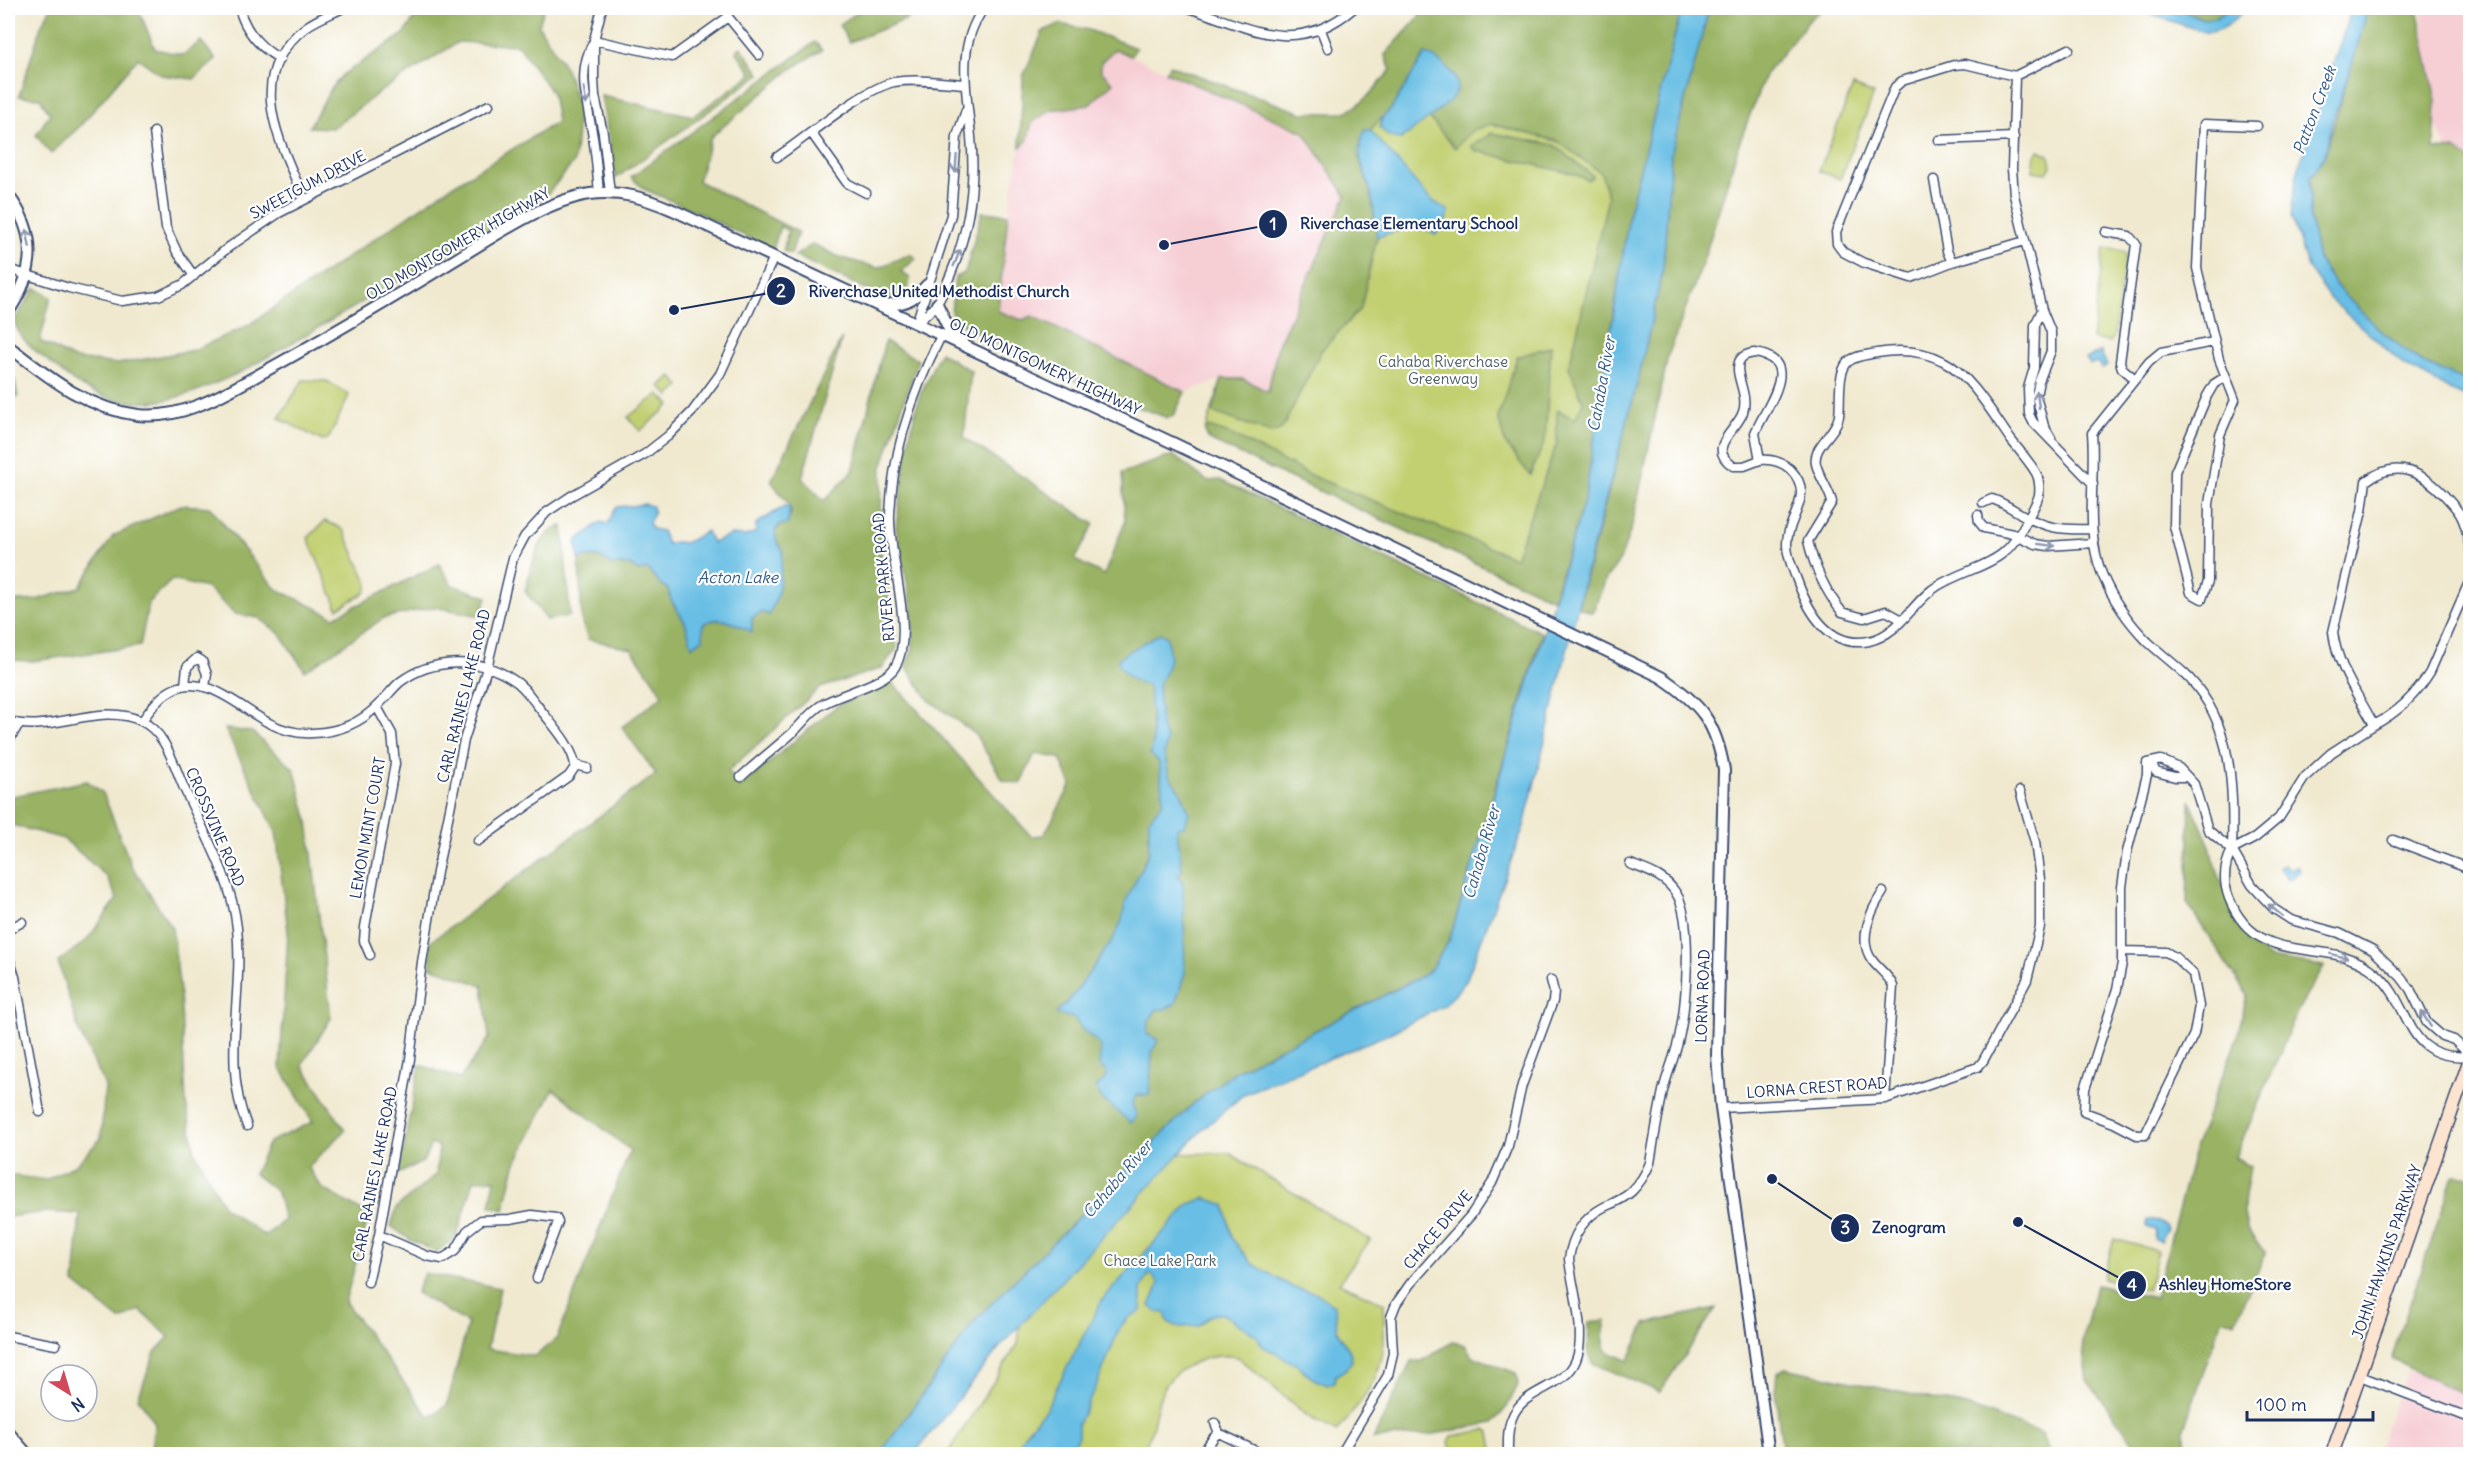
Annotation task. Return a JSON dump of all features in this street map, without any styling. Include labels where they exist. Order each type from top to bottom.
[{"type":"main road","name":"JOHN HAWKINS PARKWAY","points":[[2332,1455],[2470,1057]]},
{"type":"street","points":[[239,8],[245,24],[255,38],[271,54],[280,59]]},
{"type":"street","points":[[304,199],[275,129],[271,112],[272,84],[280,59],[306,27],[343,8]]},
{"type":"street","points":[[602,8],[594,40],[595,96],[603,133],[604,193]]},
{"type":"street","points":[[916,324],[937,304],[961,249],[970,210],[972,157],[964,84],[968,41],[976,18],[984,8]]},
{"type":"street","points":[[1190,8],[1250,29],[1277,35],[1305,34],[1321,30],[1354,8]]},
{"type":"street","points":[[594,40],[672,57],[728,17],[759,55]]},
{"type":"street","points":[[1321,30],[1328,48]]},
{"type":"street","points":[[2025,241],[1952,262],[1911,278],[1864,263],[1843,252],[1837,244],[1836,232],[1894,87],[1902,81],[1954,64],[1965,64],[2015,76],[2069,50]]},
{"type":"street","points":[[2015,76],[2012,169],[2014,195],[2042,310],[2050,332],[2051,351],[2039,381],[2036,396],[2044,426],[2051,438]]},
{"type":"street","points":[[777,157],[869,92],[894,82],[964,84]]},
{"type":"street","name":"SWEETGUM DRIVE","points":[[8,269],[69,288],[122,301],[158,296],[182,285],[248,233],[304,199],[489,105]]},
{"type":"street","points":[[916,324],[951,215],[957,136],[967,107]]},
{"type":"street","points":[[2225,377],[2214,384],[2207,396],[2175,472],[2174,526],[2191,593],[2202,599],[2208,580],[2209,504],[2220,435],[2235,400],[2214,342],[2197,268],[2204,124],[2257,126]]},
{"type":"street","points":[[153,132],[166,228],[177,252],[195,276]]},
{"type":"street","points":[[812,134],[847,183],[866,193]]},
{"type":"street","points":[[1939,140],[2014,137]]},
{"type":"street","points":[[1934,180],[1947,251],[1952,262]]},
{"type":"street","name":"OLD MONTGOMERY HIGHWAY","points":[[8,346],[56,383],[97,406],[145,415],[176,412],[226,393],[538,213],[575,198],[604,193],[627,194],[656,203],[873,303],[1165,439],[1555,626]]},
{"type":"street","points":[[8,195],[20,213],[28,239],[30,262],[8,312]]},
{"type":"street","points":[[2106,232],[2129,236],[2136,244],[2120,362],[2122,368],[2135,379]]},
{"type":"street","name":"CARL RAINES LAKE ROAD","points":[[368,1282],[379,1235],[410,1059],[422,962],[437,872],[464,740],[487,668],[509,570],[525,536],[539,519],[557,505],[645,454],[668,436],[692,412],[720,374],[774,257]]},
{"type":"street","points":[[873,303],[901,305],[916,297],[927,285]]},
{"type":"street","points":[[937,304],[949,329],[970,350]]},
{"type":"street","points":[[2042,310],[2035,325],[2034,368],[2028,388],[2029,414],[2094,484]]},
{"type":"street","name":"RIVER PARK ROAD","points":[[741,777],[791,735],[820,705],[867,686],[894,669],[904,647],[901,607],[893,563],[890,516],[892,495],[912,399],[941,336]]},
{"type":"street","points":[[2214,342],[2161,352],[2149,362],[2092,434],[2094,484],[2091,506],[2092,529],[2093,543],[2102,574],[2121,610],[2146,640],[2189,678],[2221,725],[2227,750],[2234,809],[2232,850],[2226,861],[2226,887],[2238,914],[2254,932],[2277,946],[2338,955],[2367,968],[2376,974],[2390,991],[2417,1039],[2427,1047],[2446,1056],[2470,1057]]},
{"type":"street","points":[[1760,460],[1755,433],[1774,400],[1779,376],[1775,361],[1754,352],[1743,357],[1739,362],[1738,368],[1745,394],[1745,405],[1737,425],[1724,439],[1722,452],[1725,459],[1733,466],[1744,466],[1760,460],[1774,460],[1789,468],[1800,486],[1802,496],[1788,534],[1788,554],[1808,607],[1815,619],[1832,634],[1854,641],[1869,641],[1881,636],[1902,620],[1930,591],[1992,562],[2003,554],[2019,536],[2038,495],[2037,474],[1976,392],[1955,369],[1944,361],[1917,351],[1889,351],[1857,357],[1847,363],[1842,374],[1836,429],[1823,444],[1816,457],[1816,464],[1832,502],[1808,541],[1822,579],[1842,612],[1864,618],[1886,611],[1902,620]]},
{"type":"street","points":[[2374,725],[2344,672],[2335,650],[2333,632],[2362,511],[2366,481],[2379,472],[2391,469],[2420,474],[2457,509],[2463,520],[2470,550]]},
{"type":"street","points":[[1983,503],[1992,499],[1998,501],[2028,518],[2055,529],[2092,529]]},
{"type":"street","points":[[1978,515],[1979,522],[1984,528],[2019,536],[2035,544],[2048,546],[2093,543]]},
{"type":"street","points":[[2232,850],[2255,838],[2279,818],[2305,777],[2331,753],[2374,725],[2391,717],[2422,686],[2470,580]]},
{"type":"street","name":"LORNA ROAD","points":[[1555,626],[1661,677],[1689,696],[1707,718],[1721,752],[1725,770],[1717,1055],[1721,1108],[1769,1455]]},
{"type":"street","points":[[185,685],[187,667],[197,658],[202,661],[206,669],[205,687]]},
{"type":"street","points":[[8,721],[39,725],[116,714],[142,721],[164,696],[185,685],[205,687],[269,723],[299,733],[335,730],[359,721],[377,707],[400,682],[423,669],[448,663],[473,664],[511,677],[524,688],[569,748],[575,765]]},
{"type":"street","name":"LEMON MINT COURT","points":[[370,956],[364,941],[364,927],[395,764],[392,734],[388,723],[377,707]]},
{"type":"street","name":"CROSSVINE ROAD","points":[[142,721],[157,733],[169,753],[230,892],[236,914],[239,946],[233,1073],[239,1105],[247,1126]]},
{"type":"street","points":[[8,742],[20,724]]},
{"type":"street","points":[[2122,951],[2166,952],[2175,957],[2193,974],[2199,1006],[2194,1034],[2145,1136],[2137,1135],[2114,1123],[2084,1112],[2085,1089],[2117,989],[2122,951],[2122,886],[2127,852],[2147,775],[2147,763],[2151,763],[2156,772],[2175,777],[2187,777],[2194,784],[2208,830],[2232,850],[2252,885],[2274,909],[2291,920],[2339,933],[2373,950],[2401,977],[2433,1030],[2454,1041],[2470,1057]]},
{"type":"street","points":[[575,765],[586,768]]},
{"type":"street","points":[[478,841],[568,776],[575,765]]},
{"type":"street","name":"LORNA CREST ROAD","points":[[1721,1108],[1885,1099],[1977,1067],[1983,1061],[2027,980],[2040,927],[2040,879],[2035,842],[2020,791]]},
{"type":"street","points":[[2393,840],[2470,869]]},
{"type":"street","points":[[1508,1455],[1509,1433],[1515,1411],[1526,1399],[1568,1373],[1577,1359],[1580,1332],[1569,1259],[1573,1239],[1585,1221],[1600,1209],[1631,1192],[1645,1174],[1650,1163],[1664,1088],[1680,1035],[1686,981],[1685,918],[1682,904],[1665,880],[1630,864]]},
{"type":"street","points":[[1883,892],[1868,922],[1867,936],[1870,958],[1884,971],[1893,986],[1885,1099]]},
{"type":"street","points":[[8,930],[22,922]]},
{"type":"street","points":[[8,955],[13,968],[40,1112]]},
{"type":"street","name":"CHACE DRIVE","points":[[1341,1455],[1388,1375],[1392,1353],[1391,1317],[1396,1304],[1410,1284],[1471,1215],[1492,1183],[1508,1146],[1522,1085],[1553,1001],[1554,992],[1551,980]]},
{"type":"street","points":[[379,1235],[427,1256],[442,1258],[455,1251],[467,1231],[481,1220],[510,1220],[532,1215],[556,1218],[558,1222],[555,1234],[537,1278]]},
{"type":"street","points":[[8,1336],[56,1345]]},
{"type":"street","points":[[2360,1376],[2470,1418]]},
{"type":"street","points":[[1215,1423],[1219,1433],[1262,1455]]},
{"type":"street","points":[[8,1432],[27,1455]]},
{"type":"street","points":[[1202,1455],[1219,1433]]},
{"type":"shaded area","points":[[2421,8],[2470,8],[2470,173],[2454,166],[2431,115]]},
{"type":"shaded area","points":[[1116,49],[1304,132],[1347,196],[1278,345],[1268,392],[1243,379],[1222,379],[1185,392],[998,311],[1008,214],[1020,147],[1027,141],[1032,123],[1051,110],[1089,105],[1112,83],[1100,71],[1101,62]]},
{"type":"shaded area","points":[[2407,1371],[2470,1388],[2470,1454],[2375,1454]]},
{"type":"green space","points":[[51,8],[138,8],[155,49],[183,55],[201,41],[216,60],[194,79],[161,75],[138,58],[80,126],[51,154],[36,135],[50,114],[40,98],[19,96],[41,26]]},
{"type":"green space","points":[[421,8],[544,8],[539,26],[566,69],[579,108],[574,162],[545,197],[243,371],[182,396],[142,403],[121,401],[100,395],[71,380],[35,351],[20,334],[14,321],[35,288],[51,297],[40,341],[74,359],[118,364],[194,350],[247,326],[452,186],[557,122],[552,93],[518,45],[458,42],[381,91],[333,128],[309,127],[342,75],[404,34]]},
{"type":"green space","points":[[864,8],[917,8],[907,19],[849,42],[839,25]]},
{"type":"green space","points":[[1427,8],[1682,8],[1630,208],[1585,498],[1553,599],[1209,440],[1205,431],[1209,427],[1232,435],[1312,476],[1515,558],[1557,443],[1557,410],[1575,419],[1583,402],[1569,367],[1608,197],[1601,173],[1557,141],[1491,124],[1473,130],[1455,148],[1429,118],[1455,94],[1425,54],[1391,109],[1370,130],[1365,130],[1359,158],[1371,193],[1377,237],[1361,308],[1321,351],[1282,429],[1271,433],[1212,412],[1222,379],[1243,379],[1268,392],[1278,345],[1346,196],[1304,132],[1166,72],[1169,65],[1302,113],[1340,113],[1361,102],[1391,70],[1385,55]]},
{"type":"green space","points":[[1709,8],[1824,8],[1811,18],[1765,75],[1739,144],[1703,262],[1668,356],[1632,526],[1620,560],[1607,577],[1592,613],[1578,607],[1638,380],[1663,269],[1671,154]]},
{"type":"green space","points":[[2177,8],[2228,8],[2216,19],[2203,19]]},
{"type":"green space","points":[[2368,8],[2417,8],[2436,101],[2434,149],[2457,150],[2470,160],[2470,382],[2423,363],[2383,333],[2338,288],[2318,260],[2310,219],[2310,178],[2325,155]]},
{"type":"green space","points":[[1060,24],[1089,30],[1136,48],[1131,56],[1115,49],[1101,62],[1101,71],[1113,83],[1089,105],[1051,110],[1032,123],[1027,141],[1020,147],[1023,77],[1043,31]]},
{"type":"green space","points":[[815,42],[822,50],[791,69],[711,137],[698,181],[798,232],[791,254],[783,251],[788,231],[780,226],[773,250],[695,211],[644,189],[631,177]]},
{"type":"green space","points":[[741,47],[760,74],[616,178],[601,96],[693,116],[752,74],[736,51]]},
{"type":"green space","name":"Cahaba Riverchase Greenway","points":[[1385,55],[1643,159],[1553,599],[1209,440],[1205,431],[1222,379],[1243,379],[1268,392],[1278,345],[1347,196],[1366,99],[1391,70]]},
{"type":"green space","points":[[1853,86],[1874,94],[1840,179],[1819,171]]},
{"type":"green space","points":[[1492,133],[1554,145],[1593,176],[1588,180],[1574,174],[1476,151],[1471,146]]},
{"type":"green space","points":[[2039,150],[2049,155],[2051,166],[2047,173],[2033,171],[2035,155]]},
{"type":"green space","points":[[982,212],[1008,214],[998,311],[1022,320],[1032,316],[1185,392],[1174,415],[1168,418],[1101,394],[958,323],[951,313],[955,277],[965,273]]},
{"type":"green space","points":[[813,244],[839,257],[878,268],[910,254],[916,258],[901,272],[910,278],[908,291],[893,297],[880,296],[795,256]]},
{"type":"green space","points":[[2104,248],[2123,251],[2126,255],[2114,338],[2110,342],[2092,339]]},
{"type":"green space","points":[[842,338],[802,478],[824,501],[853,471],[885,341],[918,360],[882,467],[880,549],[897,648],[882,668],[820,688],[728,771],[741,786],[838,705],[891,681],[1031,836],[1044,835],[1071,785],[1060,758],[1035,754],[1020,784],[1003,780],[975,734],[929,700],[905,665],[913,650],[912,607],[896,527],[908,443],[919,397],[940,352],[971,371],[964,438],[1094,524],[1075,560],[1104,575],[1125,522],[1122,473],[1173,455],[1207,481],[1220,480],[1542,633],[1449,941],[1428,973],[1236,1071],[1194,1103],[977,1318],[880,1454],[186,1454],[181,1452],[179,1454],[150,1454],[155,1423],[138,1398],[155,1352],[169,1337],[140,1310],[120,1320],[74,1283],[80,1214],[45,1212],[8,1217],[8,1175],[46,1180],[77,1164],[101,1138],[105,1086],[79,1031],[58,962],[87,940],[117,899],[107,877],[64,839],[8,824],[8,797],[87,781],[103,793],[131,865],[172,928],[180,991],[186,1103],[195,1152],[224,1207],[265,1236],[284,1220],[277,1192],[254,1174],[269,1142],[313,1122],[280,1067],[288,932],[276,832],[225,729],[252,732],[294,769],[308,821],[331,1018],[302,1065],[345,1130],[308,1167],[322,1188],[369,1215],[345,1302],[429,1417],[447,1405],[468,1323],[416,1293],[424,1273],[500,1288],[487,1349],[535,1356],[557,1338],[630,1150],[553,1089],[515,1165],[504,1210],[490,1206],[495,1179],[474,1180],[457,1236],[437,1252],[410,1240],[391,1226],[397,1207],[436,1175],[439,1146],[431,1144],[423,1162],[398,1174],[420,1065],[460,1079],[489,1038],[483,986],[431,967],[430,942],[656,774],[622,727],[663,695],[632,649],[588,639],[582,623],[579,559],[596,557],[604,559],[611,565],[630,565],[639,571],[648,568],[660,584],[668,589],[671,600],[685,622],[692,646],[702,633],[703,623],[722,620],[752,631],[752,618],[762,611],[769,615],[775,531],[791,515],[790,506],[771,481]]},
{"type":"green space","points":[[1551,346],[1545,441],[1530,475],[1505,443],[1498,417],[1517,357]]},
{"type":"green space","points":[[8,376],[14,378],[18,397],[8,399]]},
{"type":"green space","points":[[671,376],[680,386],[669,396],[660,386]]},
{"type":"green space","points":[[303,380],[327,381],[349,395],[329,438],[322,441],[279,418]]},
{"type":"green space","points":[[659,394],[670,405],[640,431],[628,417]]},
{"type":"green space","points":[[8,479],[13,522],[8,521]]},
{"type":"green space","points":[[181,505],[210,507],[275,588],[334,617],[439,564],[452,585],[487,597],[481,616],[434,607],[384,618],[305,671],[280,634],[259,618],[235,614],[207,588],[172,580],[149,602],[140,646],[33,661],[8,660],[8,602],[36,600],[80,587],[113,536]]},
{"type":"green space","points":[[325,521],[343,529],[368,584],[366,592],[338,609],[308,538]]},
{"type":"green space","points":[[563,526],[570,616],[547,620],[525,591],[536,552],[541,543],[547,535]]},
{"type":"green space","points":[[2190,800],[2210,846],[2213,860],[2237,921],[2268,958],[2324,966],[2299,1008],[2235,1158],[2250,1167],[2244,1213],[2250,1232],[2266,1253],[2235,1321],[2222,1319],[2184,1428],[2187,1454],[2142,1454],[2087,1380],[2082,1343],[2096,1285],[2155,1298],[2195,1146],[2237,1039],[2247,995],[2187,903]]},
{"type":"green space","name":"Chace Lake Park","points":[[1229,1153],[1370,1240],[1339,1283],[1384,1303],[1382,1357],[1377,1374],[1368,1391],[1337,1432],[1309,1417],[1237,1357],[1226,1356],[1203,1359],[1181,1370],[1172,1378],[1160,1397],[1151,1432],[1141,1454],[947,1454],[1018,1344],[1026,1253],[1110,1155]]},
{"type":"green space","points":[[2454,1175],[2470,1177],[2470,1398],[2391,1359]]},
{"type":"green space","points":[[2114,1239],[2158,1251],[2148,1290],[2103,1279]]},
{"type":"green space","points":[[1716,1308],[1660,1392],[1592,1363],[1588,1354],[1589,1322],[1606,1320],[1603,1337],[1606,1351],[1628,1361],[1645,1324]]},
{"type":"green space","points":[[1452,1342],[1465,1345],[1472,1356],[1516,1373],[1518,1385],[1507,1407],[1493,1423],[1434,1434],[1373,1439],[1411,1362],[1420,1362]]},
{"type":"green space","points":[[1785,1368],[1966,1406],[2041,1433],[2051,1454],[1783,1454],[1775,1391],[1777,1373]]},
{"type":"green space","points":[[1486,1430],[1490,1433],[1494,1454],[1452,1454],[1449,1442],[1452,1436]]},
{"type":"water","name":"Cahaba River","points":[[1682,8],[1709,8],[1671,154],[1663,269],[1638,380],[1586,572],[1524,826],[1466,981],[1445,1005],[1386,1035],[1244,1094],[1200,1132],[999,1348],[914,1454],[880,1454],[977,1318],[1194,1103],[1236,1071],[1428,973],[1449,941],[1585,498],[1630,208]]},
{"type":"water","points":[[2130,8],[2177,8],[2203,19],[2216,18],[2228,8],[2247,8],[2223,28],[2205,32]]},
{"type":"water","points":[[2352,8],[2368,8],[2332,122],[2325,155],[2310,178],[2310,219],[2318,260],[2338,288],[2383,333],[2423,363],[2470,382],[2470,399],[2404,365],[2330,299],[2308,268],[2291,216],[2297,173]]},
{"type":"water","points":[[1425,54],[1449,69],[1456,81],[1455,94],[1438,111],[1401,139],[1390,137],[1380,128],[1382,118],[1391,109]]},
{"type":"water","points":[[1365,130],[1370,130],[1431,200],[1449,211],[1444,226],[1435,235],[1420,224],[1377,237],[1371,194],[1360,155],[1361,139]]},
{"type":"water","points":[[2101,352],[2107,366],[2102,369],[2097,362],[2090,364],[2086,359]]},
{"type":"water","name":"Acton Lake","points":[[644,504],[652,506],[654,514],[649,522],[652,529],[662,531],[667,544],[685,543],[707,531],[712,543],[731,535],[745,536],[756,532],[756,524],[785,506],[790,506],[788,524],[779,525],[775,531],[776,540],[783,551],[778,594],[769,615],[762,612],[752,618],[752,632],[728,621],[710,621],[703,624],[703,639],[692,646],[685,622],[671,600],[668,589],[660,584],[648,569],[639,571],[630,565],[611,565],[604,559],[596,557],[579,559],[576,541],[601,522],[608,524],[616,507]]},
{"type":"water","points":[[1160,633],[1167,637],[1170,659],[1158,685],[1161,727],[1167,739],[1164,753],[1169,776],[1181,793],[1189,812],[1185,826],[1177,827],[1182,871],[1178,876],[1183,882],[1185,973],[1175,1004],[1165,1009],[1157,1009],[1148,1022],[1147,1034],[1158,1040],[1152,1053],[1149,1095],[1136,1095],[1132,1105],[1137,1116],[1131,1123],[1101,1098],[1096,1088],[1106,1078],[1106,1071],[1099,1066],[1101,1046],[1082,1029],[1074,1018],[1056,1014],[1075,993],[1113,939],[1122,920],[1125,903],[1149,852],[1149,819],[1163,802],[1159,762],[1150,754],[1153,743],[1149,686],[1130,678],[1117,661]]},
{"type":"water","points":[[2285,864],[2289,870],[2298,865],[2300,871],[2288,880],[2279,868]]},
{"type":"water","points":[[1206,1198],[1225,1205],[1232,1238],[1251,1263],[1294,1288],[1317,1293],[1335,1306],[1337,1331],[1350,1351],[1352,1361],[1346,1369],[1335,1376],[1335,1382],[1327,1385],[1262,1346],[1257,1336],[1223,1314],[1210,1316],[1198,1326],[1178,1327],[1168,1322],[1165,1313],[1157,1312],[1150,1306],[1159,1284],[1152,1275],[1149,1275],[1141,1289],[1141,1311],[1129,1317],[1120,1327],[1078,1424],[1078,1436],[1070,1454],[1019,1454],[1019,1445],[1025,1433],[1045,1410],[1102,1300],[1189,1204]]},
{"type":"water","points":[[2147,1220],[2155,1220],[2165,1225],[2167,1229],[2160,1241],[2154,1239],[2155,1230],[2147,1227]]},
{"type":"place","name":"Riverchase Elementary School","points":[[1164,245]]},
{"type":"place","name":"Riverchase United Methodist Church","points":[[674,310]]},
{"type":"place","name":"Zenogram","points":[[1772,1179]]},
{"type":"place","name":"Ashley HomeStore","points":[[2018,1222]]},
{"type":"water label","name":"Patton Creek","points":[[2314,110]]}]
